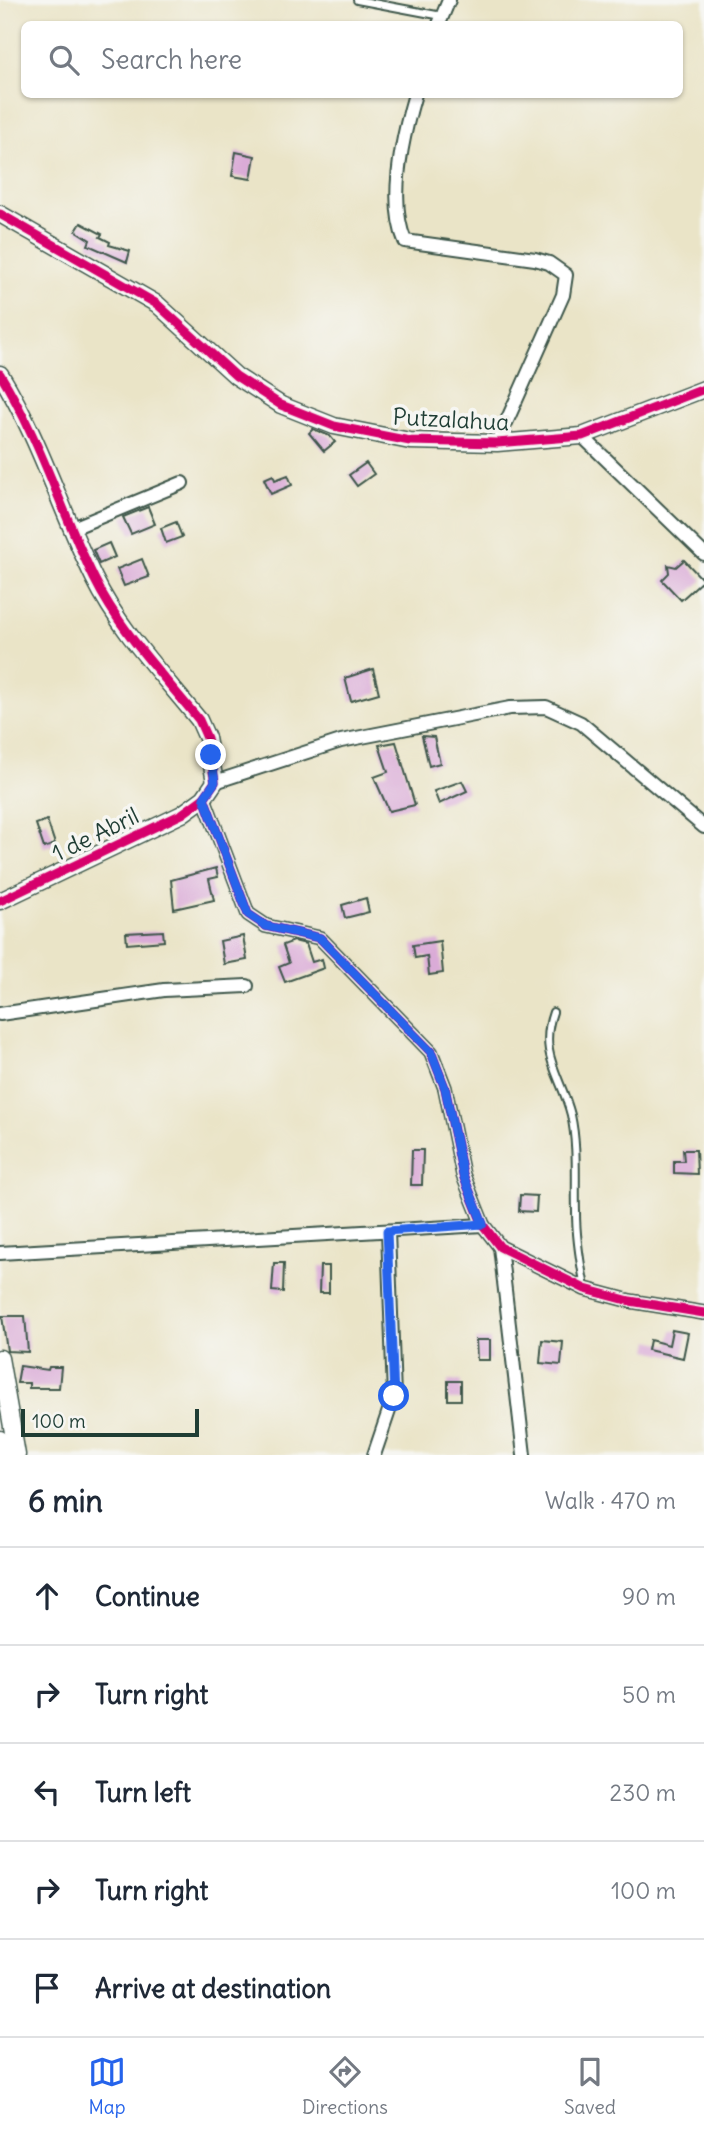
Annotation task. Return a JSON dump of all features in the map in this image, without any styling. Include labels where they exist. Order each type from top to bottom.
[{"type":"street","points":[[440,20],[449,0]]},
{"type":"street","points":[[414,98],[403,134],[400,172],[398,224],[405,241],[535,259],[549,263],[566,275],[563,295],[497,443]]},
{"type":"street","name":"Putzalahua","points":[[0,214],[157,304],[236,376],[281,405],[334,426],[410,441],[497,443],[582,436],[704,388]]},
{"type":"street","points":[[0,374],[34,435],[94,578],[113,611],[199,720],[207,738],[215,782]]},
{"type":"street","points":[[582,436],[704,554]]},
{"type":"street","points":[[73,528],[182,483]]},
{"type":"street","points":[[704,827],[582,723],[546,707],[510,708],[341,741],[215,782],[204,798],[248,914],[266,926],[320,938],[431,1052],[445,1088],[463,1175],[483,1224],[500,1247],[585,1289],[630,1301],[704,1313]]},
{"type":"street","name":"1 de Abril","points":[[0,901],[181,814],[204,798]]},
{"type":"street","points":[[0,1014],[164,990],[247,986]]},
{"type":"street","points":[[0,1253],[483,1224]]},
{"type":"street","points":[[374,1455],[394,1396],[387,1231]]},
{"type":"street","points":[[500,1247],[524,1455]]},
{"type":"street","points":[[0,1357],[5,1419],[17,1455]]},
{"type":"street","points":[[0,1439],[3,1455]]},
{"type":"lane","points":[[357,0],[440,20]]},
{"type":"lane","points":[[553,1012],[548,1028],[547,1046],[567,1104],[575,1140],[576,1216],[585,1289]]},
{"type":"building","points":[[236,152],[255,156],[251,179],[232,176]]},
{"type":"building","points":[[81,223],[102,234],[100,237],[110,242],[109,245],[130,251],[127,262],[88,245],[90,240],[76,231]]},
{"type":"building","points":[[313,429],[330,436],[335,442],[324,451],[309,433]]},
{"type":"building","points":[[366,463],[374,474],[357,486],[349,475]]},
{"type":"building","points":[[273,475],[275,480],[288,475],[292,485],[271,494],[264,479]]},
{"type":"building","points":[[148,507],[155,524],[131,534],[123,517]]},
{"type":"building","points":[[176,522],[182,537],[166,543],[161,528]]},
{"type":"building","points":[[109,543],[115,557],[99,564],[93,550]]},
{"type":"building","points":[[142,559],[149,577],[124,586],[117,569]]},
{"type":"building","points":[[684,560],[703,580],[681,600],[662,580],[669,573],[668,565],[676,567]]},
{"type":"building","points":[[373,669],[379,693],[351,701],[345,678]]},
{"type":"building","points":[[422,736],[434,737],[440,763],[429,766]]},
{"type":"building","points":[[396,742],[415,805],[389,811],[374,777],[388,772],[379,745]]},
{"type":"building","points":[[462,781],[467,791],[439,804],[434,791]]},
{"type":"building","points":[[47,820],[55,844],[44,848],[36,824]]},
{"type":"building","points":[[216,868],[218,877],[209,879],[214,900],[174,909],[171,880]]},
{"type":"building","points":[[366,898],[369,912],[345,918],[342,905]]},
{"type":"building","points":[[163,931],[164,941],[127,944],[126,933]]},
{"type":"building","points":[[243,936],[247,960],[224,964],[220,941]]},
{"type":"building","points":[[294,941],[306,944],[312,962],[322,959],[324,968],[285,982],[279,967],[289,963],[283,945]]},
{"type":"building","points":[[440,941],[443,973],[429,975],[427,956],[415,958],[413,945]]},
{"type":"building","points":[[412,1150],[423,1150],[422,1185],[411,1185]]},
{"type":"building","points":[[683,1150],[696,1150],[697,1174],[674,1173],[674,1161],[684,1161]]},
{"type":"building","points":[[520,1195],[537,1196],[536,1212],[519,1211]]},
{"type":"building","points":[[274,1263],[284,1263],[283,1292],[272,1291]]},
{"type":"building","points":[[320,1266],[329,1266],[329,1293],[319,1293]]},
{"type":"building","points":[[2,1316],[25,1316],[28,1352],[7,1351]]},
{"type":"building","points":[[672,1330],[688,1333],[683,1358],[648,1350],[650,1340],[669,1345]]},
{"type":"building","points":[[476,1340],[490,1340],[490,1360],[477,1360]]},
{"type":"building","points":[[542,1340],[563,1342],[561,1365],[540,1363]]},
{"type":"building","points":[[20,1366],[48,1370],[49,1367],[61,1367],[59,1388],[29,1388],[29,1383],[17,1383]]},
{"type":"building","points":[[448,1381],[461,1381],[461,1400],[448,1400]]},
{"type":"cycle path","points":[[0,214],[157,304],[236,376],[281,405],[334,426],[410,441],[497,443],[582,436],[704,389]]},
{"type":"cycle path","points":[[0,374],[39,449],[82,553],[104,597],[142,652],[199,720],[207,738],[215,782],[204,798],[182,814],[0,901]]},
{"type":"cycle path","points":[[204,798],[248,914],[266,926],[320,938],[431,1052],[445,1088],[463,1175],[483,1225],[500,1247],[585,1289],[630,1301],[704,1313]]},
{"type":"route","points":[[211,755],[215,782],[208,788],[204,798],[248,914],[266,926],[320,938],[431,1052],[445,1088],[463,1175],[483,1224],[387,1231],[394,1396]]}]
